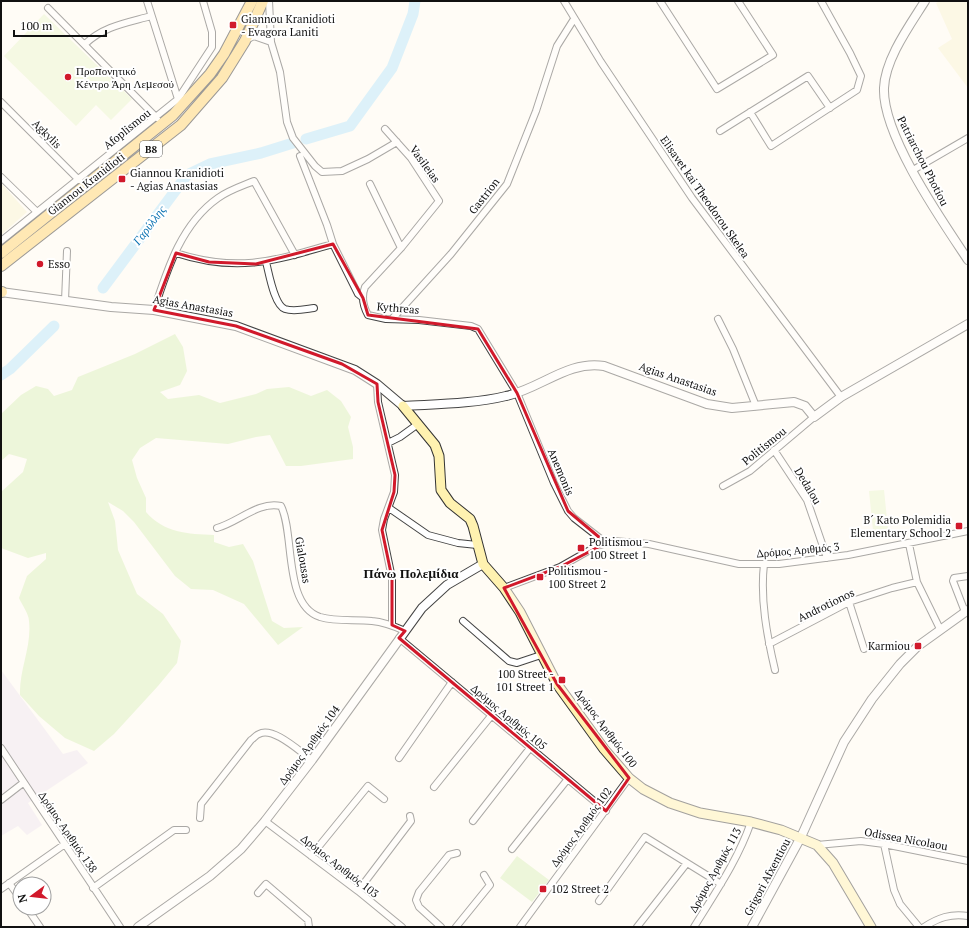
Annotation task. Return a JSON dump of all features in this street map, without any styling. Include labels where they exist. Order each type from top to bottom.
[{"type":"main road","name":"Giannou Kranidioti","points":[[1,253],[173,115],[210,74],[224,54],[252,1]]},
{"type":"main road","name":"Giannou Kranidioti","points":[[2,267],[181,125],[222,78],[245,40],[263,1]]},
{"type":"main road","name":"Agias Anastasias","points":[[402,406],[431,438],[438,450],[441,490],[450,503],[470,519],[476,534],[477,545],[483,564]]},
{"type":"main road","name":"Δρόμος Αριθμός 100","points":[[483,564],[504,588],[520,612],[557,684],[604,749],[629,778],[643,789],[670,804],[700,813],[751,822],[800,837],[817,845]]},
{"type":"main road","points":[[817,845],[833,863],[871,927]]},
{"type":"street","points":[[147,1],[178,99]]},
{"type":"street","name":"Afoplismou","points":[[1,241],[157,118],[178,99],[212,47],[212,32],[203,1]]},
{"type":"street","points":[[269,1],[271,42],[280,72],[285,114],[289,131],[310,161],[322,172],[342,171],[368,159],[396,142]]},
{"type":"street","name":"Elisavet kai Theodorou Skelea","points":[[564,1],[574,19],[692,198],[841,397]]},
{"type":"street","points":[[660,1],[717,89],[773,55],[738,1]]},
{"type":"street","points":[[750,112],[771,146],[857,90],[860,76],[850,53],[821,1]]},
{"type":"street","name":"Patriarchou Photiou","points":[[925,1],[906,31],[890,62],[884,87],[886,109],[892,129],[933,207],[968,260]]},
{"type":"street","points":[[48,8],[157,118]]},
{"type":"street","points":[[85,44],[99,32],[106,29],[151,16]]},
{"type":"street","name":"Gastrion","points":[[392,319],[451,254],[507,184],[536,111],[557,46],[574,19]]},
{"type":"street","points":[[245,40],[254,36],[271,42]]},
{"type":"street","points":[[720,131],[808,76],[830,108]]},
{"type":"street","name":"Agkylis","points":[[1,102],[79,180]]},
{"type":"street","name":"Vasileias","points":[[385,129],[411,158],[439,201],[430,212]]},
{"type":"street","points":[[913,170],[968,138]]},
{"type":"street","points":[[300,156],[333,244],[358,294],[363,298]]},
{"type":"street","points":[[1,177],[37,212]]},
{"type":"street","points":[[154,310],[168,269],[192,223],[208,206],[230,191],[254,181],[295,255]]},
{"type":"street","points":[[370,184],[401,248]]},
{"type":"street","name":"Kythreas","points":[[430,212],[401,248],[365,287],[363,298],[368,315],[392,319],[450,323],[471,326],[478,329],[517,393]]},
{"type":"street","points":[[176,253],[209,262],[238,264],[266,262],[333,244]]},
{"type":"street","points":[[65,301],[67,251]]},
{"type":"street","points":[[266,262],[277,300],[281,306],[285,309],[298,310],[314,308]]},
{"type":"street","name":"Agias Anastasias","points":[[3,291],[65,301],[154,310],[236,326],[342,364],[377,384],[402,406],[500,398],[517,393],[573,369],[592,364],[604,366],[707,404],[732,408],[794,402],[805,406],[814,417]]},
{"type":"street","points":[[718,319],[733,349],[756,406]]},
{"type":"street","points":[[814,417],[841,397],[968,324]]},
{"type":"street","points":[[377,384],[378,402],[395,475],[394,492],[384,519],[382,530],[392,578],[392,625]]},
{"type":"street","name":"Anemonis","points":[[517,393],[554,483],[568,510],[574,518],[606,543]]},
{"type":"street","name":"Politismou","points":[[723,486],[750,471],[814,417]]},
{"type":"street","points":[[388,443],[400,438],[418,424]]},
{"type":"street","name":"Dedalou","points":[[774,450],[807,500],[827,558]]},
{"type":"street","name":"Gialousas","points":[[217,528],[262,506],[272,504],[281,506],[286,515],[292,569],[299,596],[307,608],[319,617],[336,620],[375,621],[392,625],[405,631]]},
{"type":"street","points":[[389,508],[428,535],[458,543],[477,545]]},
{"type":"street","name":"Δρόμος Αριθμός 3","points":[[606,543],[624,541],[642,543],[728,562],[779,564],[827,558],[909,544],[968,531]]},
{"type":"street","points":[[504,588],[560,567],[596,546],[606,543]]},
{"type":"street","points":[[909,544],[917,582],[940,629]]},
{"type":"street","name":"Δρόμος Αριθμός 104","points":[[138,927],[210,876],[241,848],[265,821],[312,760],[422,608],[447,585],[483,564]]},
{"type":"street","points":[[764,564],[762,580],[769,644],[775,670]]},
{"type":"street","points":[[800,837],[844,742],[868,705],[900,664],[918,646],[966,611],[952,581],[954,578],[968,576]]},
{"type":"street","name":"Androtionos","points":[[769,644],[849,602],[892,588],[917,582]]},
{"type":"street","points":[[849,602],[864,649]]},
{"type":"street","points":[[463,621],[508,661],[518,663],[541,655]]},
{"type":"street","name":"Δρόμος Αριθμός 105","points":[[399,638],[567,780],[606,811]]},
{"type":"street","points":[[399,758],[452,682]]},
{"type":"street","points":[[434,787],[491,716]]},
{"type":"street","points":[[200,818],[201,804],[251,740],[259,733],[267,732],[275,734],[312,760]]},
{"type":"street","name":"Δρόμος Αριθμός 138","points":[[1,748],[120,927]]},
{"type":"street","points":[[473,820],[530,748]]},
{"type":"street","name":"Δρόμος Αριθμός 102","points":[[520,927],[629,778]]},
{"type":"street","points":[[512,849],[567,780]]},
{"type":"street","points":[[1,800],[23,783]]},
{"type":"street","points":[[311,856],[368,786],[384,799]]},
{"type":"street","points":[[358,891],[411,821],[410,816]]},
{"type":"street","name":"Δρόμος Αριθμός 103","points":[[265,821],[358,891],[400,926]]},
{"type":"street","name":"Δρόμος Αριθμός 113","points":[[694,927],[721,884],[746,838],[751,822]]},
{"type":"street","points":[[94,888],[174,830],[186,830]]},
{"type":"street","points":[[599,901],[645,837],[721,884]]},
{"type":"street","name":"Grigori Afxentiou","points":[[752,927],[800,837]]},
{"type":"street","name":"Odissea Nicolaou","points":[[817,845],[861,841],[968,860]]},
{"type":"street","points":[[1,889],[65,844]]},
{"type":"street","points":[[884,844],[894,890],[900,904],[919,927]]},
{"type":"street","points":[[441,927],[418,907],[416,900],[419,892],[449,855],[457,853]]},
{"type":"street","points":[[637,927],[687,863]]},
{"type":"street","points":[[456,927],[490,885],[484,875]]},
{"type":"street","points":[[9,883],[12,887]]},
{"type":"street","points":[[258,893],[266,884],[308,920],[309,927]]},
{"type":"street","points":[[924,927],[940,917],[960,915],[968,916]]},
{"type":"street","points":[[32,916],[40,927]]},
{"type":"highlighted area","points":[[333,244],[363,298],[368,315],[478,329],[517,393],[568,511],[606,543],[560,567],[504,588],[557,684],[629,778],[606,811],[399,638],[405,631],[392,625],[392,578],[382,530],[394,492],[395,475],[378,402],[377,384],[342,364],[236,326],[154,310],[176,253],[209,262],[256,264]]},
{"type":"shaded area","points":[[940,1],[968,1],[968,88],[938,48],[952,39],[936,3]]},
{"type":"shaded area","points":[[1,183],[27,212],[1,235]]},
{"type":"shaded area","points":[[1,670],[63,754],[77,750],[88,763],[28,803],[42,825],[27,835],[18,826],[1,836]]},
{"type":"green space","name":"Προπονητικό Κέντρο Άρη Λεμεσού","points":[[44,14],[132,99],[111,120],[96,105],[76,126],[4,56]]},
{"type":"green space","points":[[175,334],[183,347],[187,371],[180,385],[160,392],[168,399],[199,395],[220,403],[256,394],[267,389],[289,387],[311,396],[327,390],[341,401],[351,417],[348,427],[353,447],[353,459],[301,466],[286,466],[270,435],[228,444],[156,438],[140,448],[132,460],[137,478],[146,498],[146,512],[161,524],[177,531],[214,535],[214,542],[229,547],[243,544],[253,561],[272,621],[284,628],[303,627],[278,645],[244,604],[213,590],[191,589],[175,576],[134,522],[123,511],[108,502],[115,521],[118,550],[137,594],[163,614],[181,641],[177,663],[114,734],[94,751],[65,738],[39,716],[20,695],[21,676],[29,640],[29,621],[28,615],[19,598],[27,576],[46,559],[46,553],[28,558],[1,548],[1,492],[23,472],[27,459],[9,454],[1,461],[1,414],[21,395],[36,386],[48,389],[54,396],[72,390],[78,377],[135,354]]},
{"type":"green space","points":[[884,490],[888,529],[873,530],[869,491]]},
{"type":"green space","points":[[517,856],[549,880],[532,902],[500,878]]},
{"type":"waterway","name":"Γαρύλλης","points":[[306,139],[350,126],[392,68],[413,14],[415,1]]},
{"type":"waterway","name":"Γαρύλλης","points":[[103,288],[187,175],[210,164],[261,153],[293,143]]},
{"type":"waterway","name":"Γαρύλλης","points":[[1,375],[10,369],[54,326]]},
{"type":"place","name":"Giannou Kranidioti - Evagora Laniti","points":[[233,25]]},
{"type":"place","name":"Προπονητικό Κέντρο Άρη Λεμεσού","points":[[68,77]]},
{"type":"place","name":"Giannou Kranidioti - Agias Anastasias","points":[[122,179]]},
{"type":"place","name":"Esso","points":[[40,264]]},
{"type":"place","name":"B´ Kato Polemidia Elementary School 2","points":[[959,526]]},
{"type":"place","name":"Politismou - 100 Street 1","points":[[581,548]]},
{"type":"place","name":"Politismou - 100 Street 2","points":[[540,577]]},
{"type":"place","name":"Karmiou","points":[[918,646]]},
{"type":"place","name":"100 Street - 101 Street 1","points":[[562,680]]},
{"type":"place","name":"102 Street 2","points":[[543,889]]},
{"type":"district","name":"Πάνω Πολεμίδια","points":[[411,573]]}]
